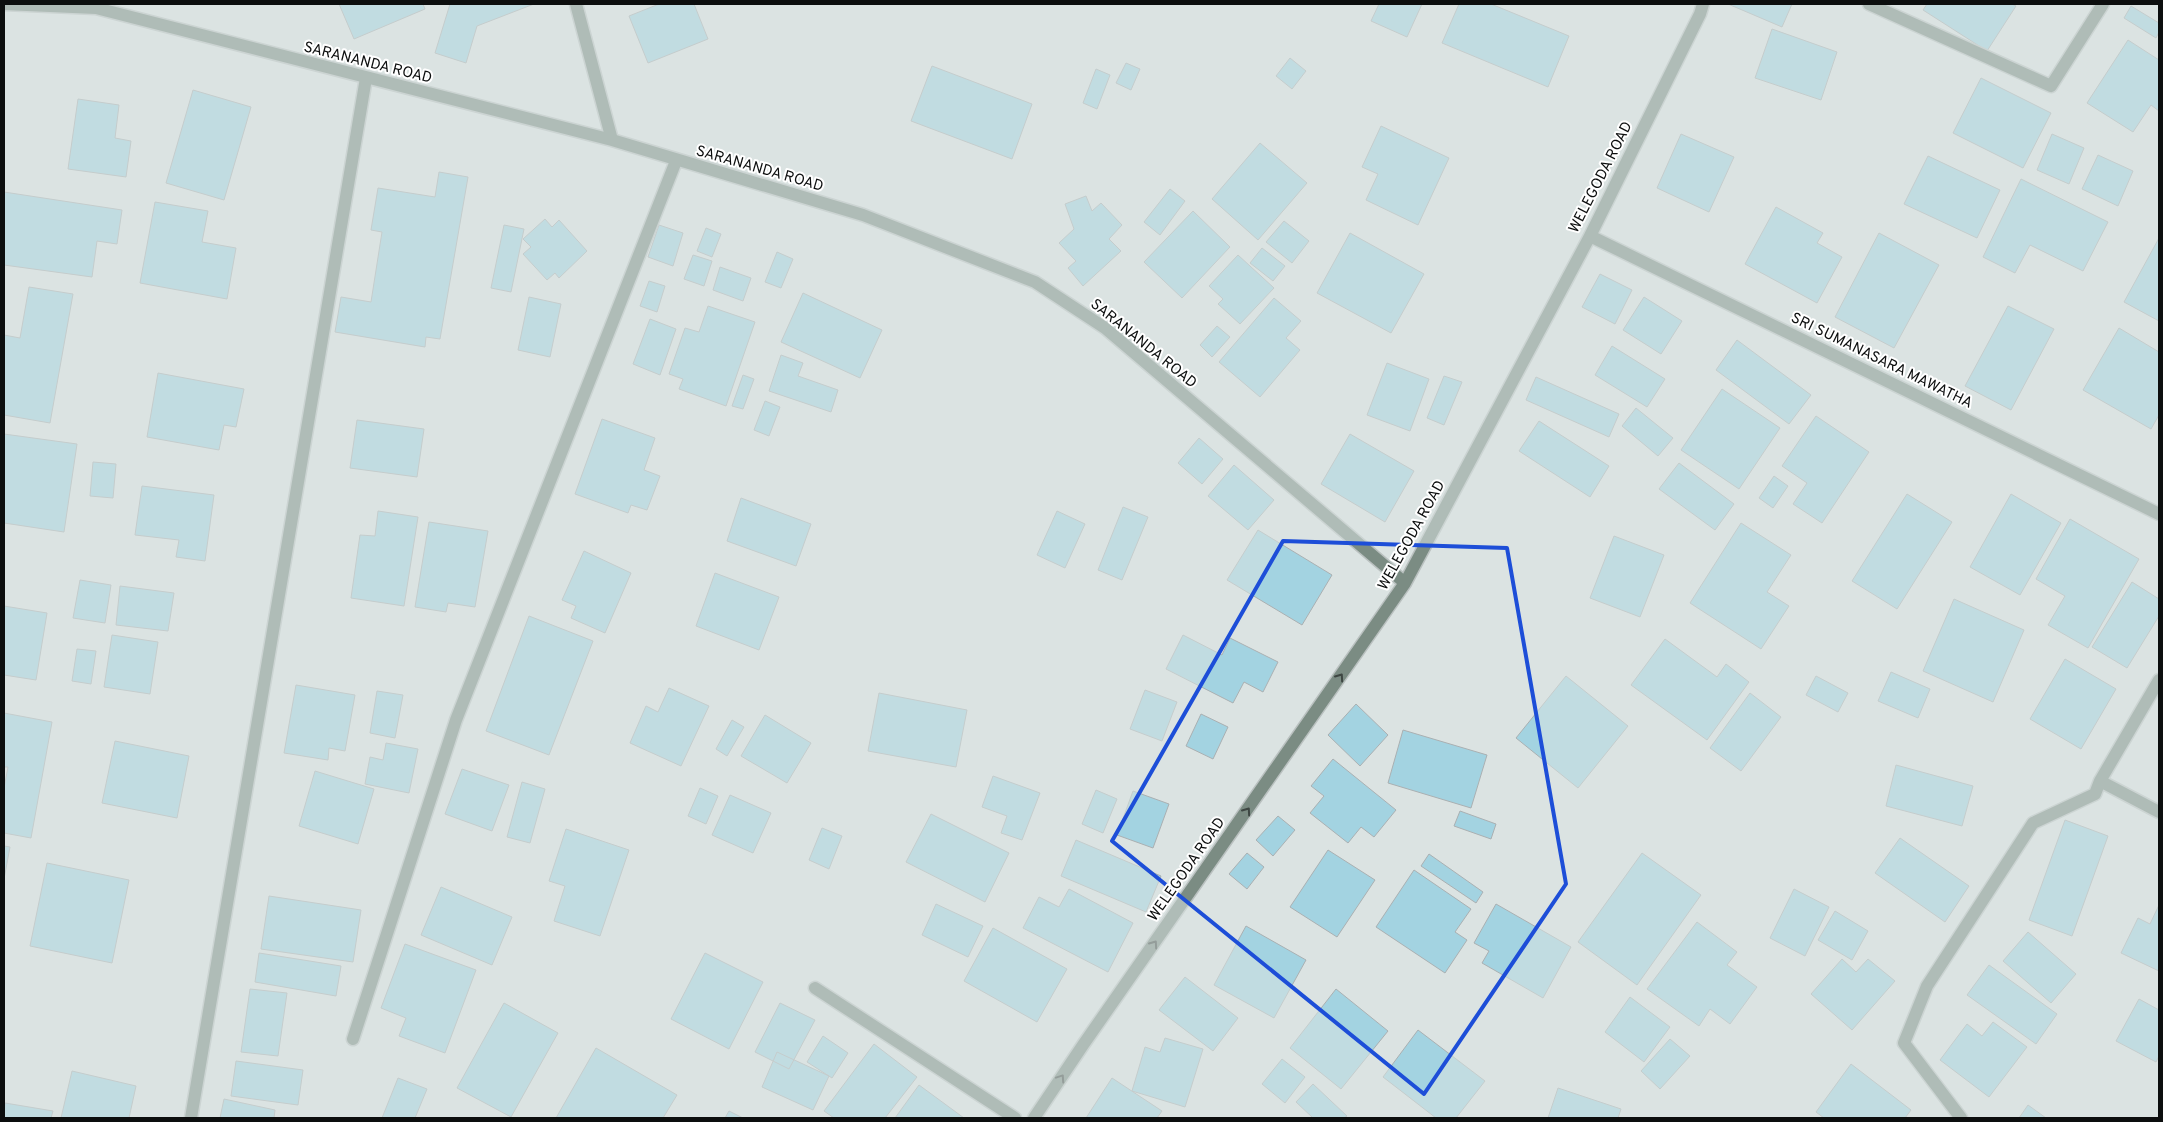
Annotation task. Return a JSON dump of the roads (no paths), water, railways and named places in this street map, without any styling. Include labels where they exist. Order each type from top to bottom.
[{"type":"street","name":"SARANANDA ROAD","points":[[4,4],[96,8],[612,140],[676,161],[862,215],[1035,282],[1105,328],[1405,583]]},
{"type":"street","points":[[576,4],[612,140]]},
{"type":"street","name":"WELEGODA ROAD","points":[[1034,1118],[1405,583],[1590,236],[1700,14],[1703,4]]},
{"type":"street","points":[[1869,4],[2051,86],[2103,4]]},
{"type":"street","points":[[191,1118],[366,78]]},
{"type":"street","points":[[353,1039],[456,720],[676,161]]},
{"type":"street","name":"SRI SUMANASARA MAWATHA","points":[[1590,236],[2159,514]]},
{"type":"street","points":[[1961,1118],[1904,1043],[1924,994],[1932,978],[2033,823],[2095,794],[2100,781],[2159,680]]},
{"type":"street","points":[[2100,781],[2159,812]]},
{"type":"street","points":[[815,988],[1015,1118]]}]
